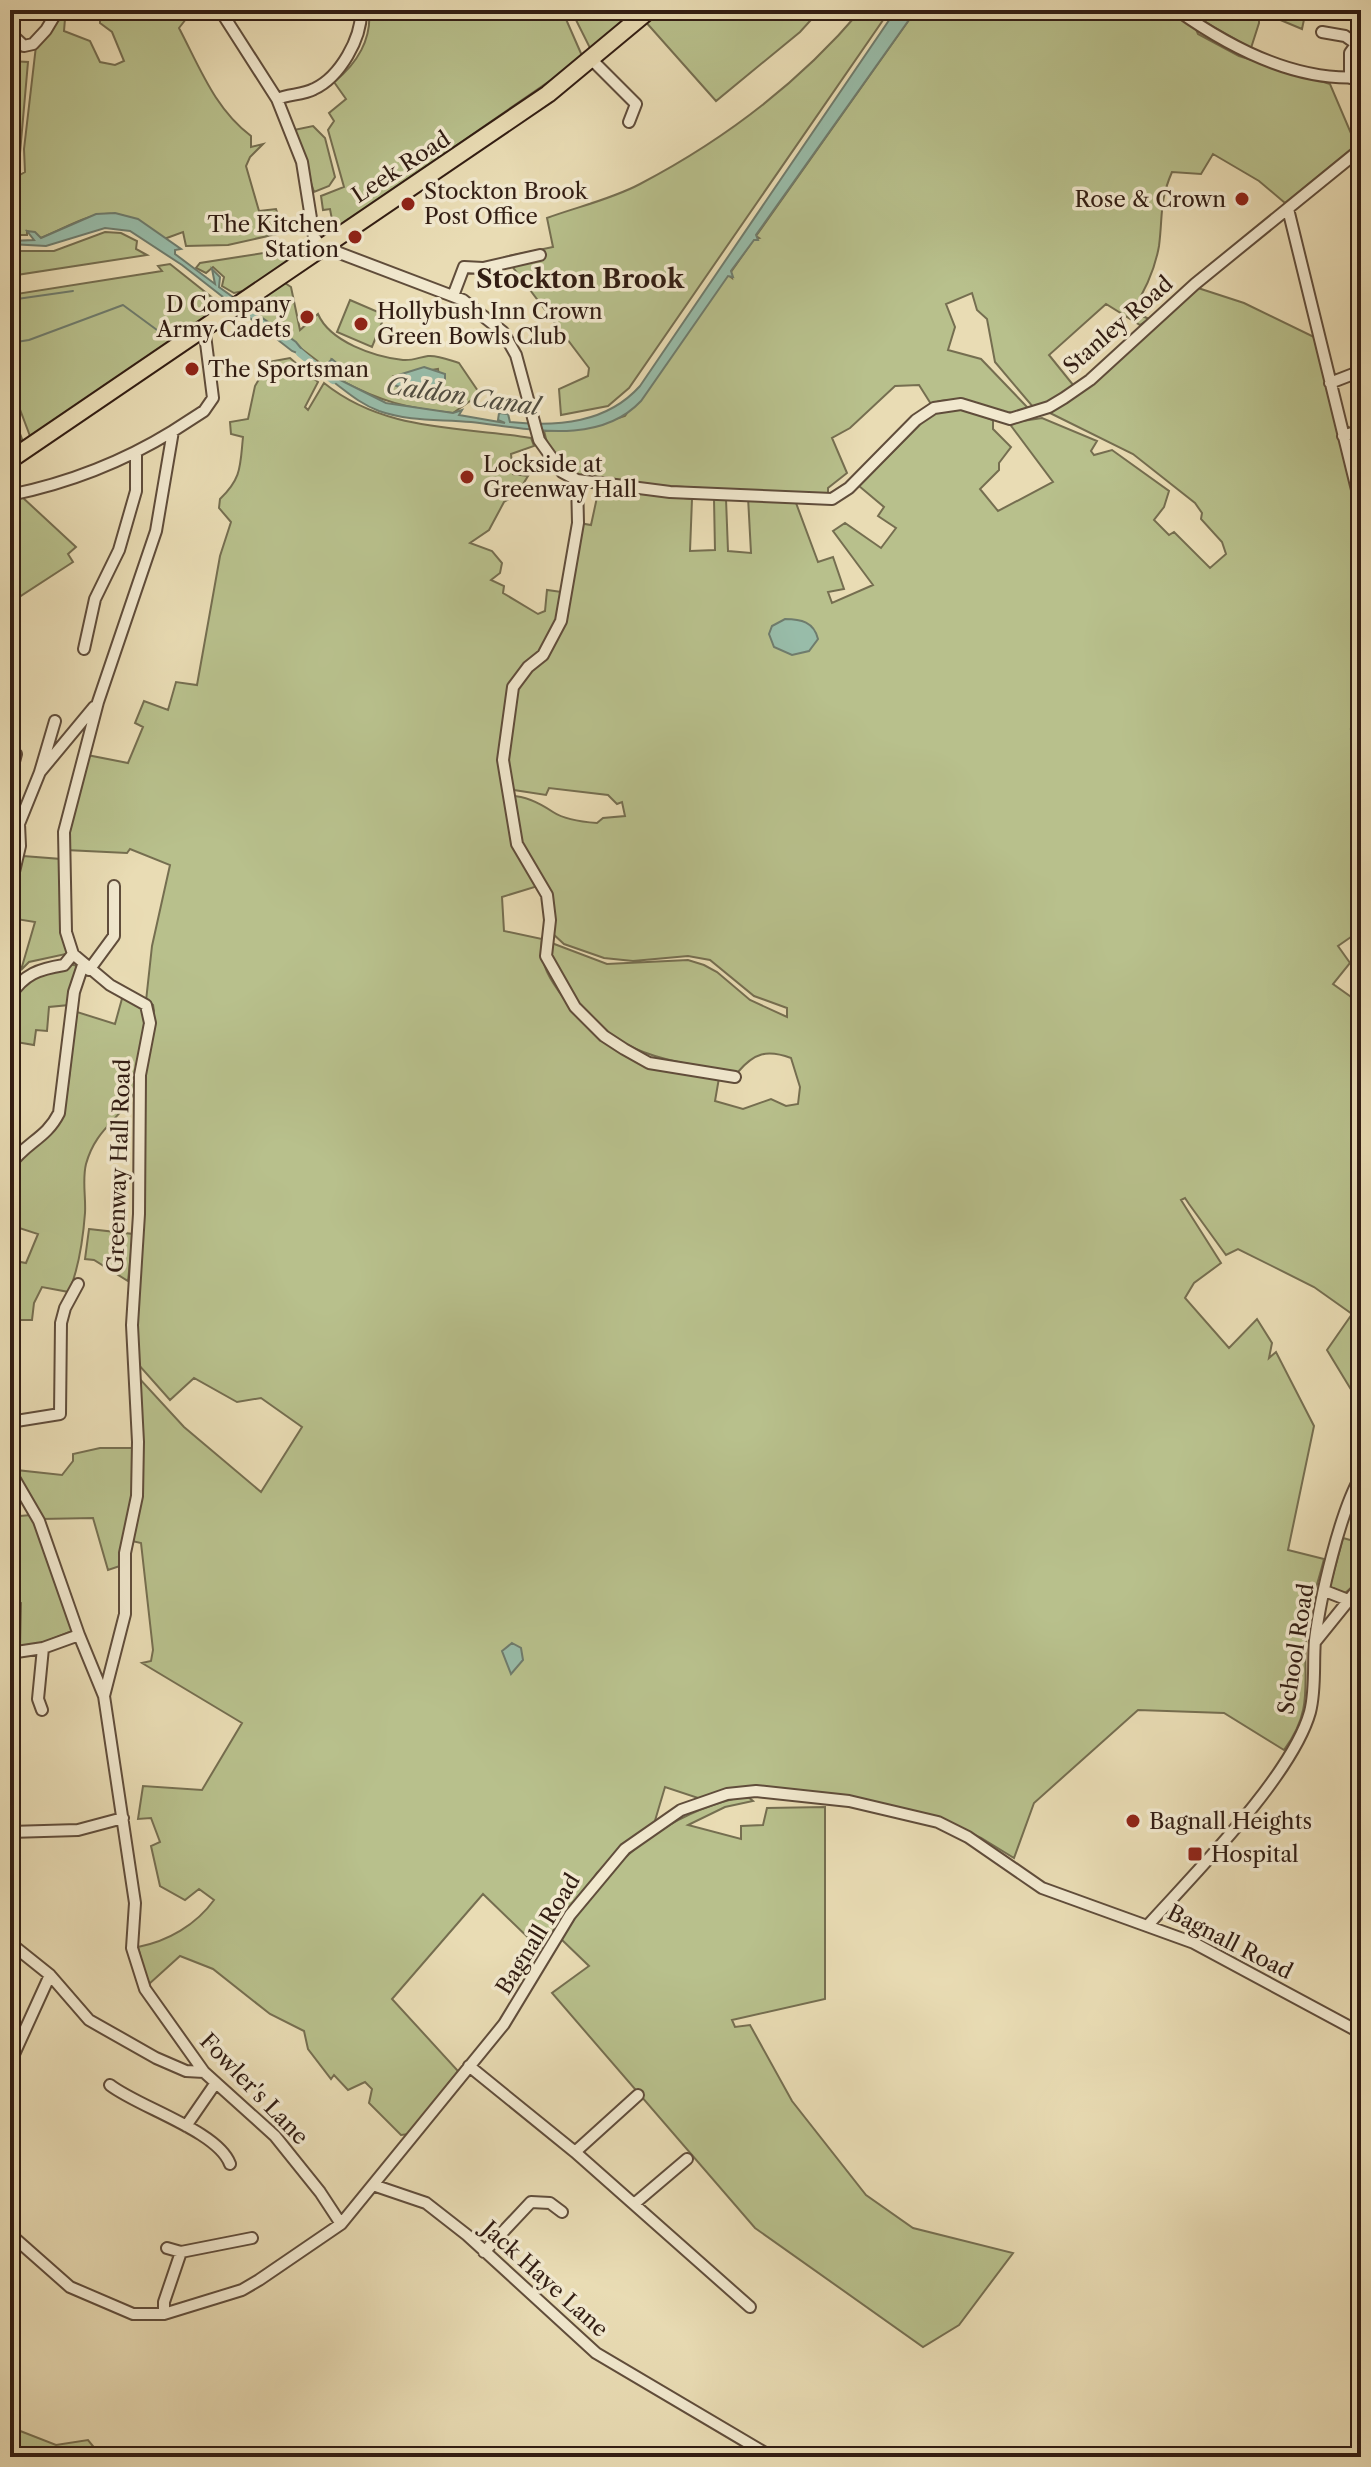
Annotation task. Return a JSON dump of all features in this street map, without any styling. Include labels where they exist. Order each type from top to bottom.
[{"type":"highway","name":"Leek Road","points":[[10,460],[321,246],[479,142],[591,59],[649,10]]},
{"type":"street","points":[[10,33],[24,46],[33,44],[58,10]]},
{"type":"street","points":[[220,10],[277,99],[302,162],[314,237],[321,246],[453,296],[483,313],[503,332],[516,355],[535,419],[536,434],[562,472],[577,480],[578,523],[561,621],[543,655],[528,667],[513,687],[503,760],[517,844],[547,895],[550,920],[546,956],[575,1007],[604,1036],[624,1049],[649,1063],[735,1077]]},
{"type":"street","points":[[277,99],[314,89],[336,70],[356,39],[361,10]]},
{"type":"street","points":[[1177,10],[1205,31],[1252,55],[1299,70],[1355,77],[1350,53],[1358,40],[1322,32]]},
{"type":"street","points":[[591,59],[636,104],[629,122]]},
{"type":"street","name":"Stanley Road","points":[[577,480],[670,492],[753,493],[817,501],[832,499],[849,488],[916,420],[934,408],[961,404],[1010,419],[1049,407],[1064,398],[1361,149]]},
{"type":"street","points":[[1288,209],[1361,506]]},
{"type":"street","points":[[453,296],[464,267],[483,268],[540,255]]},
{"type":"street","points":[[10,495],[63,485],[136,452],[204,411],[213,398],[211,323]]},
{"type":"street","points":[[1330,383],[1361,371]]},
{"type":"street","points":[[1343,436],[1361,430]]},
{"type":"street","points":[[10,996],[20,980],[40,969],[64,965],[73,954],[66,932],[64,832],[98,702],[156,531],[173,431]]},
{"type":"street","points":[[84,649],[95,599],[119,550],[136,491],[136,452]]},
{"type":"street","points":[[10,597],[10,607]]},
{"type":"street","points":[[40,772],[98,702]]},
{"type":"street","points":[[10,889],[20,846],[19,824],[40,772],[55,721]]},
{"type":"street","points":[[10,777],[16,754]]},
{"type":"street","points":[[10,1165],[19,1152],[50,1131],[59,1113],[74,992],[86,967],[114,936],[111,893]]},
{"type":"street","name":"Greenway Hall Road","points":[[73,954],[86,967],[146,1005],[150,1016],[140,1075],[139,1214],[132,1325],[138,1442],[137,1496],[125,1553],[125,1614],[104,1696]]},
{"type":"street","points":[[10,1422],[60,1414],[61,1323],[78,1284]]},
{"type":"street","points":[[10,1471],[39,1521],[104,1696]]},
{"type":"street","name":"School Road","points":[[1149,1924],[1219,1846],[1282,1766],[1311,1709],[1315,1642],[1325,1591],[1348,1506],[1361,1476]]},
{"type":"street","points":[[1315,1642],[1361,1585]]},
{"type":"street","points":[[1325,1591],[1348,1600]]},
{"type":"street","points":[[10,1653],[43,1648],[79,1635]]},
{"type":"street","points":[[42,1710],[38,1699],[43,1648]]},
{"type":"street","name":"Fowler's Lane","points":[[104,1696],[135,1903],[132,1948],[137,1971],[161,2014],[204,2072],[275,2136],[320,2192],[341,2224]]},
{"type":"street","name":"Bagnall Road","points":[[13,2233],[57,2277],[90,2298],[133,2314],[164,2314],[242,2290],[341,2224],[514,2009],[570,1915],[625,1849],[664,1820],[727,1794],[756,1791],[849,1801],[938,1822],[968,1837],[1042,1888],[1120,1918],[1149,1924],[1194,1943],[1361,2033]]},
{"type":"street","points":[[10,1832],[78,1830],[123,1818]]},
{"type":"street","points":[[10,1943],[50,1975],[89,2020],[156,2058],[186,2071],[204,2072]]},
{"type":"street","points":[[10,2063],[50,1975]]},
{"type":"street","points":[[469,2066],[575,2152],[750,2307]]},
{"type":"street","points":[[186,2126],[215,2084]]},
{"type":"street","points":[[110,2085],[124,2096],[186,2126],[227,2154],[230,2164]]},
{"type":"street","points":[[575,2152],[638,2095]]},
{"type":"street","points":[[634,2204],[687,2159]]},
{"type":"street","name":"Jack Haye Lane","points":[[373,2185],[426,2203],[596,2353],[772,2457]]},
{"type":"street","points":[[484,2252],[531,2202],[550,2203],[562,2212]]},
{"type":"street","points":[[167,2248],[181,2252],[252,2238]]},
{"type":"street","points":[[164,2314],[164,2302],[181,2252]]},
{"type":"shaded area","points":[[63,10],[76,10],[65,19],[64,31],[90,41],[100,62],[115,65],[124,61],[112,32],[100,23],[100,10],[193,10],[179,28],[202,73],[218,101],[251,136],[251,147],[263,144],[246,166],[259,211],[276,209],[280,221],[291,222],[299,229],[228,245],[186,246],[183,232],[164,239],[131,218],[104,214],[76,222],[41,238],[27,231],[27,235],[10,235],[10,61],[28,62],[18,176],[25,172],[24,149],[36,46],[45,39]]},
{"type":"shaded area","points":[[369,10],[562,10],[583,58],[334,230],[330,209],[323,210],[321,196],[344,187],[328,130],[334,121],[329,113],[346,99],[334,82],[350,67],[361,50],[368,31]]},
{"type":"shaded area","points":[[571,10],[639,10],[592,52]]},
{"type":"shaded area","points":[[654,10],[820,10],[800,32],[716,101],[644,20]]},
{"type":"shaded area","points":[[861,10],[890,10],[629,388],[608,406],[561,415],[559,389],[588,376],[589,368],[505,257],[553,247],[547,218],[629,189],[731,129],[813,61]]},
{"type":"shaded area","points":[[896,10],[916,10],[756,235],[758,240],[754,240],[731,271],[733,277],[728,276],[641,401],[624,415],[604,425],[560,431],[414,419],[371,408],[328,378],[336,377],[329,362],[332,359],[340,366],[340,380],[386,403],[453,413],[462,410],[459,415],[505,423],[498,420],[499,413],[508,414],[510,422],[546,424],[581,420],[613,408],[640,386]]},
{"type":"shaded area","points":[[916,10],[1170,10],[1195,27],[1198,34],[1239,56],[1330,84],[1356,145],[1285,203],[1259,181],[1213,154],[1201,174],[1172,172],[1163,200],[1155,263],[1132,311],[1149,319],[1140,325],[1106,304],[1049,355],[1074,386],[1044,405],[1033,407],[995,362],[987,319],[977,310],[972,293],[946,304],[955,327],[948,350],[981,359],[1029,409],[1018,414],[1006,414],[956,401],[944,400],[931,404],[919,385],[895,386],[850,428],[832,438],[847,473],[828,488],[828,495],[597,482],[578,475],[563,464],[551,450],[544,431],[588,428],[625,416],[728,275],[732,278],[731,272],[754,239],[759,238],[756,236]]},
{"type":"shaded area","points":[[1184,10],[1306,10],[1302,29],[1259,11],[1259,23],[1251,48]]},
{"type":"shaded area","points":[[313,126],[325,138],[335,177],[329,186],[314,192],[294,130]]},
{"type":"shaded area","points":[[115,213],[138,219],[181,249],[175,250],[175,254],[215,284],[212,269],[220,277],[219,287],[296,342],[309,358],[292,351],[182,265],[130,231],[105,228],[46,246],[10,244],[10,241],[34,240],[27,231],[35,232],[41,238],[96,214]]},
{"type":"shaded area","points":[[105,232],[121,233],[137,241],[136,249],[147,255],[10,276],[10,251],[54,251]]},
{"type":"shaded area","points":[[302,247],[301,252],[248,290],[234,293],[222,286],[224,277],[213,267],[206,273],[196,268],[200,263]]},
{"type":"shaded area","points":[[170,264],[219,303],[212,314],[30,436],[10,383],[10,295],[162,271],[158,266]]},
{"type":"shaded area","points":[[282,281],[291,287],[300,330],[318,314],[332,333],[367,352],[403,360],[432,356],[459,363],[480,394],[453,413],[408,406],[368,394],[340,380],[340,366],[332,360],[336,375],[245,306]],"holes":[[[438,369],[440,386],[422,388],[395,376]]]},
{"type":"shaded area","points":[[1198,288],[1244,303],[1314,337],[1361,528],[1361,720],[1351,729],[1361,737],[1361,930],[1338,946],[1350,963],[1333,984],[1361,1004],[1361,1406],[1327,1350],[1352,1314],[1314,1287],[1238,1249],[1226,1255],[1185,1198],[1181,1200],[1221,1263],[1194,1283],[1185,1298],[1229,1348],[1257,1319],[1272,1343],[1269,1358],[1276,1352],[1314,1426],[1288,1550],[1324,1559],[1307,1628],[1305,1696],[1300,1722],[1284,1750],[1224,1713],[1138,1710],[1034,1803],[1014,1858],[981,1838],[941,1820],[898,1808],[770,1787],[735,1789],[701,1799],[665,1787],[654,1824],[623,1847],[597,1873],[542,1951],[483,1894],[392,1999],[458,2071],[409,2134],[401,2135],[369,2103],[372,2089],[365,2082],[348,2090],[334,2075],[331,2079],[308,2049],[304,2031],[270,2014],[213,1969],[180,1956],[148,1985],[138,1947],[180,1931],[199,1917],[214,1900],[199,1889],[185,1900],[160,1886],[151,1846],[160,1842],[151,1818],[138,1819],[143,1786],[202,1790],[242,1723],[142,1663],[151,1661],[153,1650],[141,1543],[132,1541],[141,1482],[139,1378],[184,1427],[261,1492],[302,1427],[261,1398],[237,1402],[194,1378],[170,1400],[137,1363],[143,1062],[154,1011],[153,1005],[146,1001],[152,946],[170,865],[130,849],[127,853],[66,850],[71,809],[87,755],[128,763],[143,727],[135,723],[144,701],[168,710],[176,682],[197,685],[220,556],[231,522],[219,508],[220,499],[236,478],[241,456],[243,437],[231,434],[230,422],[248,419],[255,386],[269,362],[290,358],[318,382],[305,407],[308,410],[324,383],[347,399],[397,419],[531,438],[534,446],[511,454],[513,474],[528,476],[517,494],[504,502],[489,530],[470,543],[492,551],[502,563],[500,573],[491,580],[504,586],[503,593],[538,614],[545,611],[547,590],[562,592],[556,625],[548,642],[510,684],[501,766],[514,847],[538,886],[502,897],[504,931],[542,939],[544,965],[555,986],[581,1020],[615,1048],[672,1070],[719,1078],[715,1101],[743,1109],[771,1099],[786,1106],[798,1104],[800,1087],[791,1058],[762,1054],[738,1072],[686,1064],[641,1051],[602,1028],[584,1010],[552,960],[549,942],[607,964],[688,960],[717,972],[750,1000],[787,1017],[787,1008],[754,996],[710,960],[688,956],[633,961],[604,958],[564,944],[552,933],[547,885],[522,849],[512,796],[539,803],[558,815],[580,821],[597,823],[603,818],[625,816],[622,802],[617,804],[608,795],[549,788],[546,795],[514,790],[509,782],[507,754],[515,689],[530,667],[546,654],[563,625],[579,523],[591,525],[599,488],[692,499],[690,551],[715,550],[714,499],[726,499],[728,551],[751,553],[748,497],[796,503],[818,562],[833,557],[844,589],[828,592],[832,603],[873,585],[833,531],[845,523],[881,548],[896,528],[878,516],[884,507],[859,486],[933,411],[957,407],[993,420],[993,429],[1011,447],[999,463],[999,470],[980,489],[998,511],[1053,482],[1009,423],[1042,418],[1097,441],[1091,451],[1094,455],[1112,450],[1169,491],[1164,507],[1154,520],[1169,535],[1174,532],[1210,568],[1226,554],[1222,542],[1201,519],[1202,513],[1195,503],[1133,454],[1050,413],[1094,382]]},
{"type":"shaded area","name":"Hollybush Inn Crown Green Bowls Club","points":[[350,300],[385,315],[372,347],[337,332]]},
{"type":"shaded area","points":[[424,367],[445,374],[445,381],[420,388],[394,385],[395,376]]},
{"type":"shaded area","points":[[10,406],[23,442],[16,448],[10,445]]},
{"type":"shaded area","points":[[21,496],[76,547],[68,554],[73,562],[16,599],[10,590],[10,498]]},
{"type":"shaded area","points":[[785,619],[801,621],[813,629],[818,639],[809,651],[792,655],[774,647],[769,634],[772,626]]},
{"type":"shaded area","points":[[23,856],[61,859],[60,909],[67,949],[66,954],[29,962],[21,970],[35,922],[10,918],[10,900]]},
{"type":"shaded area","points":[[69,964],[78,966],[69,1005],[49,1007],[47,1031],[36,1030],[34,1045],[10,1041],[10,1021],[18,986],[30,977]]},
{"type":"shaded area","points":[[123,995],[143,1006],[148,1014],[137,1080],[128,1103],[102,1133],[86,1164],[83,1233],[69,1292],[42,1287],[34,1303],[32,1320],[10,1320],[10,1260],[26,1263],[38,1234],[10,1225],[8,1189],[11,1169],[22,1154],[50,1132],[60,1116],[69,1077],[74,1011],[115,1024]]},
{"type":"shaded area","points":[[89,1229],[133,1234],[128,1281],[94,1260],[85,1259]]},
{"type":"shaded area","points":[[100,1448],[134,1448],[132,1493],[120,1566],[108,1570],[93,1518],[41,1519],[16,1470],[62,1475],[73,1461],[73,1454]]},
{"type":"shaded area","points":[[31,1515],[62,1594],[72,1631],[35,1646],[20,1648],[21,1603],[10,1600],[10,1558],[20,1516]]},
{"type":"shaded area","points":[[1343,1538],[1361,1543],[1361,1579],[1344,1594],[1330,1586]]},
{"type":"shaded area","points":[[512,1643],[521,1648],[523,1660],[511,1674],[502,1651]]},
{"type":"shaded area","points":[[747,1796],[753,1801],[725,1807],[688,1825],[741,1839],[741,1826],[763,1825],[767,1808],[825,1807],[825,1999],[732,2020],[735,2027],[750,2025],[792,2101],[866,2195],[913,2228],[1013,2253],[959,2325],[923,2347],[755,2228],[552,1993],[589,1966],[560,1938],[604,1878],[639,1846],[678,1820]]},
{"type":"shaded area","points":[[10,2427],[56,2445],[88,2440],[102,2457],[10,2457]]},
{"type":"waterway","points":[[10,300],[73,291]]},
{"type":"waterway","points":[[10,343],[29,340],[123,305],[157,330],[182,329]]},
{"type":"waterway","name":"Caldon Canal","points":[[300,353],[333,380]]},
{"type":"place","name":"Rose & Crown","points":[[1242,199]]},
{"type":"place","name":"Stockton Brook Post Office","points":[[408,204]]},
{"type":"place","name":"The Kitchen Station","points":[[355,237]]},
{"type":"place","name":"D Company Army Cadets","points":[[307,317]]},
{"type":"place","name":"Hollybush Inn Crown Green Bowls Club","points":[[361,324]]},
{"type":"place","name":"The Sportsman","points":[[192,369]]},
{"type":"place","name":"Lockside at Greenway Hall","points":[[467,477]]},
{"type":"place","name":"Bagnall Heights","points":[[1133,1821]]},
{"type":"place","name":"Hospital","points":[[1195,1854]]},
{"type":"district","name":"Stockton Brook","points":[[580,279]]}]
